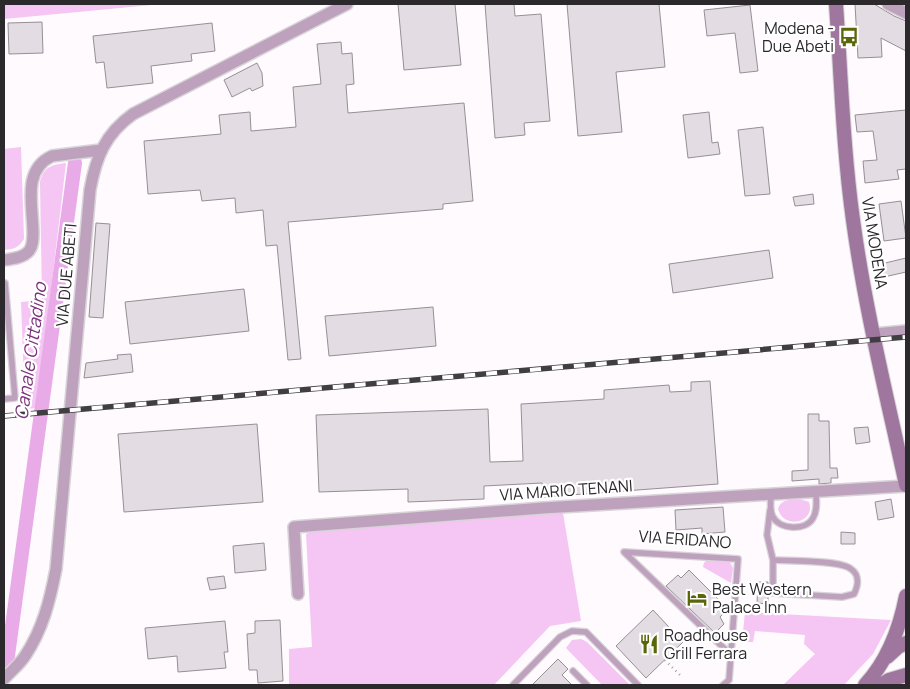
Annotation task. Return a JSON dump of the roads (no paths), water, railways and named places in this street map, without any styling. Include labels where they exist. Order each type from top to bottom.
[{"type":"main road","name":"VIA MODENA","points":[[836,4],[848,180],[860,264],[906,485]]},
{"type":"main road","points":[[865,685],[881,663],[893,640],[902,617],[906,596]]},
{"type":"main road","points":[[881,663],[898,647],[906,643]]},
{"type":"main road","points":[[881,685],[889,680],[906,675]]},
{"type":"street","name":"VIA DUE ABETI","points":[[4,679],[24,657],[40,630],[50,602],[56,569],[90,190],[101,150],[113,130],[133,114],[347,4]]},
{"type":"street","points":[[888,4],[906,13]]},
{"type":"street","points":[[4,260],[19,258],[32,245],[32,181],[36,169],[52,156],[101,150]]},
{"type":"street","points":[[874,334],[906,331]]},
{"type":"street","name":"VIA MARIO TENANI","points":[[298,594],[294,527],[543,508],[906,485]]},
{"type":"lane","points":[[4,283],[14,398],[4,399]]},
{"type":"lane","points":[[770,510],[772,517],[781,525],[790,527],[810,523],[816,512],[816,491]]},
{"type":"lane","points":[[771,494],[768,535],[773,560],[773,593],[842,597],[854,594],[857,588],[856,574],[852,569],[839,564],[773,560]]},
{"type":"lane","name":"VIA ERIDANO","points":[[723,685],[729,680],[738,559],[624,552],[730,654]]},
{"type":"lane","points":[[513,685],[560,637],[572,631],[586,632],[638,685]]},
{"type":"lane","points":[[573,671],[588,685]]},
{"type":"waterway","name":"Canale Cittadino","points":[[7,663],[75,163]]},
{"type":"railway","points":[[4,416],[906,337]]},
{"type":"place","name":"Modena - Due Abeti","points":[[849,37]]},
{"type":"place","name":"Best Western Palace Inn","points":[[697,598]]},
{"type":"place","name":"Roadhouse Grill Ferrara","points":[[649,644]]}]
